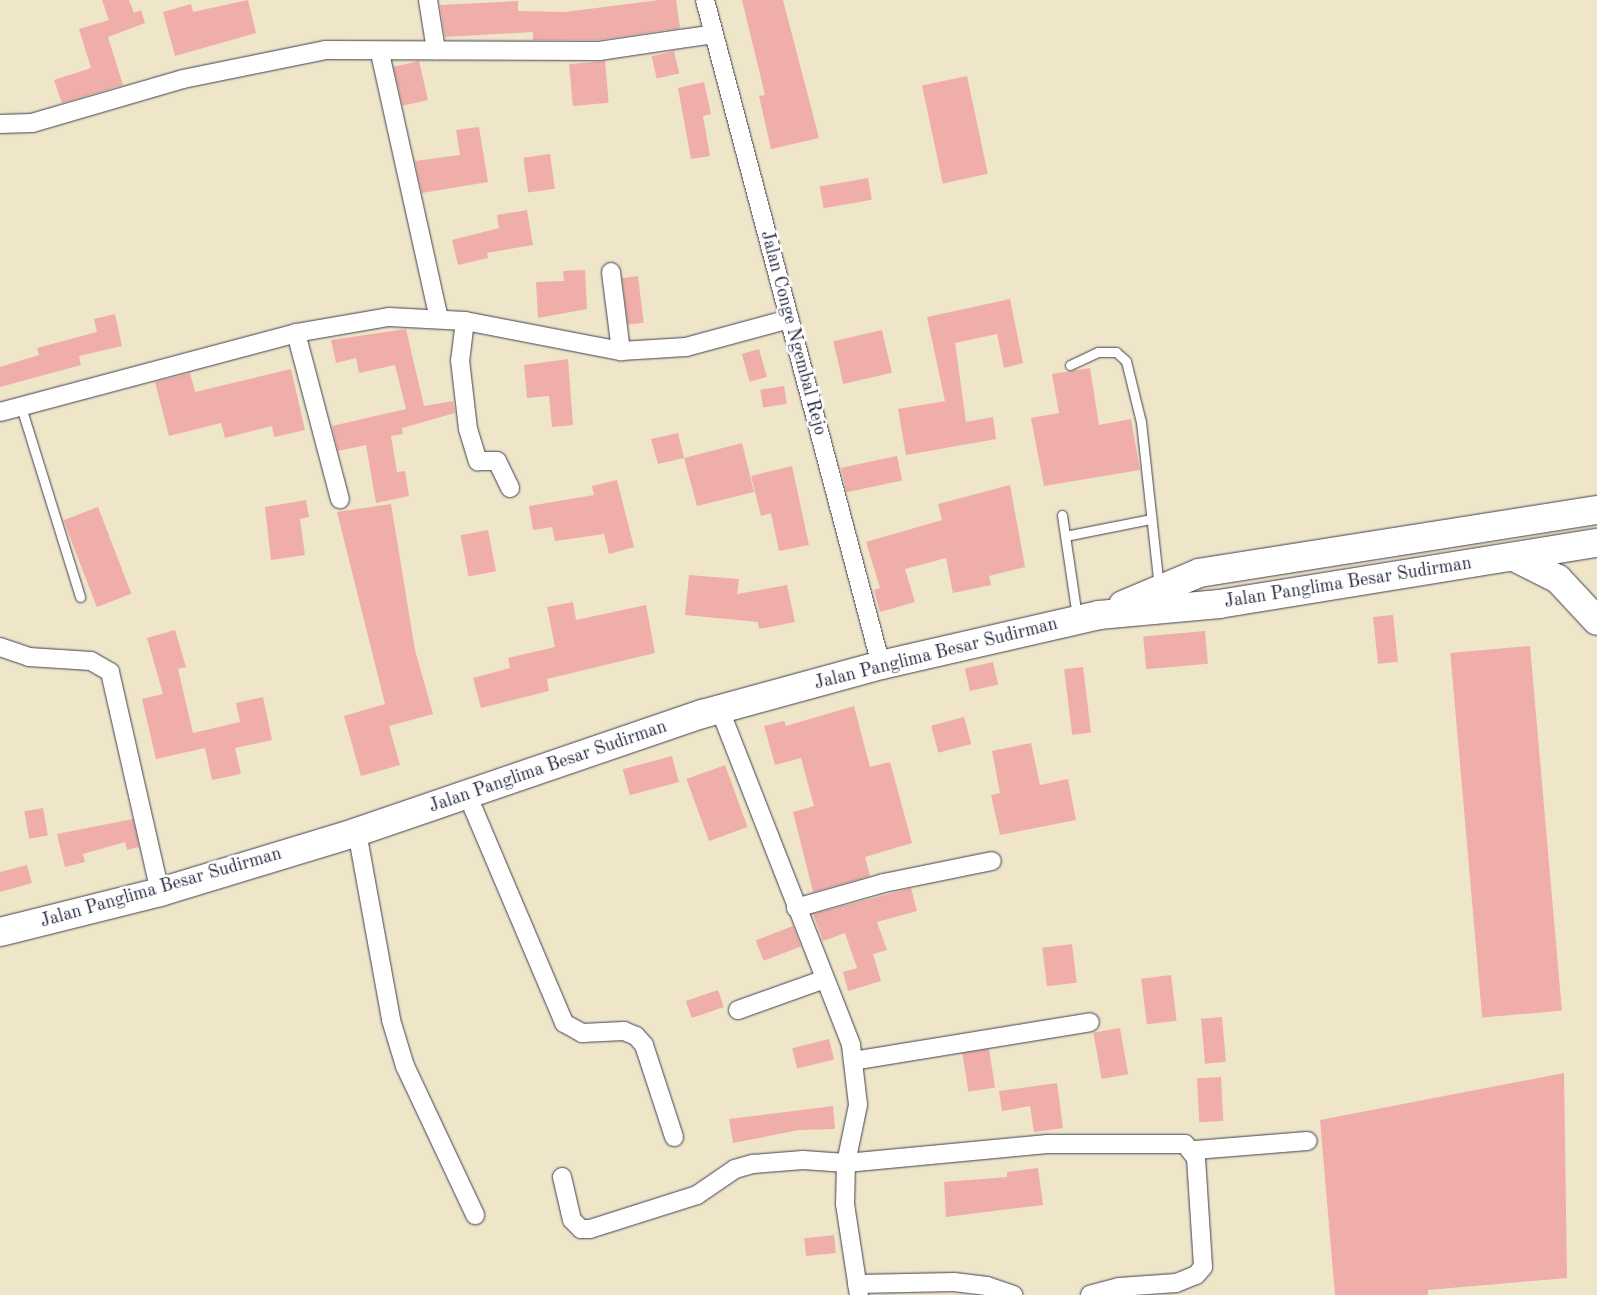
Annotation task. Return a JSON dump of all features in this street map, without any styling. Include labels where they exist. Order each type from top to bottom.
[{"type":"main road","points":[[1561,516],[1597,510]]},
{"type":"main road","name":"Jalan Panglima Besar Sudirman","points":[[1088,617],[1200,573],[1561,516]]},
{"type":"main road","points":[[1561,516],[1597,519]]},
{"type":"main road","name":"Jalan Panglima Besar Sudirman","points":[[0,932],[160,892],[358,832],[720,710],[882,665],[1088,617],[1219,604],[1597,543]]},
{"type":"main road","points":[[1514,557],[1558,579],[1597,621]]},
{"type":"street","points":[[428,0],[436,50]]},
{"type":"street","name":"Jalan Conge Ngembal Rejo","points":[[705,0],[882,665]]},
{"type":"street","points":[[0,124],[32,122],[183,79],[325,50],[380,53],[436,50],[599,52],[714,34]]},
{"type":"street","points":[[380,53],[439,320]]},
{"type":"street","points":[[611,272],[621,351]]},
{"type":"street","points":[[0,412],[296,333],[390,317],[465,321],[621,351],[686,347],[789,319]]},
{"type":"street","points":[[465,321],[460,360],[468,429],[478,461],[497,461],[510,488]]},
{"type":"street","points":[[296,333],[340,499]]},
{"type":"street","points":[[0,647],[29,657],[90,660],[110,672],[160,892]]},
{"type":"street","points":[[720,710],[825,979],[853,1061],[858,1105],[846,1163],[845,1204],[858,1290],[954,1282],[987,1286],[1013,1295]]},
{"type":"street","points":[[467,794],[564,1023],[582,1033],[624,1031],[636,1036],[644,1045],[674,1137]]},
{"type":"street","points":[[358,832],[392,1020],[404,1066],[475,1215]]},
{"type":"street","points":[[796,908],[884,883],[992,861]]},
{"type":"street","points":[[738,1010],[825,979]]},
{"type":"street","points":[[853,1061],[1090,1022]]},
{"type":"street","points":[[562,1177],[572,1220],[581,1229],[590,1229],[697,1195],[735,1170],[753,1164],[846,1163],[1047,1144],[1186,1144],[1194,1150],[1308,1141]]},
{"type":"street","points":[[1090,1295],[1119,1287],[1176,1283],[1196,1275],[1203,1267],[1194,1150]]},
{"type":"lane","points":[[1070,365],[1098,352],[1116,352],[1126,361],[1141,422],[1159,590]]},
{"type":"lane","points":[[20,407],[80,597]]},
{"type":"lane","points":[[1062,515],[1065,536],[1088,617]]},
{"type":"lane","points":[[1065,536],[1151,519]]},
{"type":"building","points":[[102,0],[129,0],[134,13],[141,10],[145,23],[108,37],[123,85],[62,103],[54,80],[91,68],[79,29],[109,20]]},
{"type":"building","points":[[248,0],[256,33],[175,56],[163,12],[191,4],[193,12]]},
{"type":"building","points":[[659,0],[676,0],[680,28],[598,40],[533,40],[533,32],[445,37],[440,5],[518,1],[518,11],[565,12]]},
{"type":"building","points":[[742,0],[783,0],[819,138],[771,149],[759,96],[765,95]]},
{"type":"building","points":[[674,51],[679,73],[657,79],[652,56]]},
{"type":"building","points":[[419,61],[428,100],[403,106],[394,67]]},
{"type":"building","points":[[605,61],[609,103],[573,106],[569,64]]},
{"type":"building","points":[[967,76],[988,174],[943,183],[922,86]]},
{"type":"building","points":[[704,82],[711,114],[703,116],[710,156],[691,159],[678,88]]},
{"type":"building","points":[[479,127],[488,182],[422,193],[415,161],[460,155],[456,130]]},
{"type":"building","points":[[550,154],[555,189],[528,192],[523,158]]},
{"type":"building","points":[[868,178],[872,200],[824,208],[820,187]]},
{"type":"building","points":[[527,210],[533,245],[487,253],[488,258],[458,265],[452,240],[499,228],[497,215]]},
{"type":"building","points":[[585,270],[587,309],[538,318],[536,282],[564,281],[563,271]]},
{"type":"building","points":[[638,276],[644,323],[628,325],[622,278]]},
{"type":"building","points":[[1010,299],[1023,363],[1004,368],[997,334],[955,343],[966,422],[993,417],[996,439],[906,455],[898,409],[945,401],[927,317]]},
{"type":"building","points":[[115,314],[122,346],[79,356],[81,365],[0,387],[0,367],[39,355],[37,348],[97,332],[94,319]]},
{"type":"building","points":[[406,329],[424,406],[453,401],[455,413],[402,428],[403,434],[391,436],[397,472],[405,471],[409,496],[376,503],[366,445],[338,451],[332,426],[406,409],[395,365],[359,373],[356,358],[336,363],[331,340]]},
{"type":"building","points":[[882,330],[892,373],[843,384],[833,341]]},
{"type":"building","points":[[759,349],[767,377],[750,382],[742,354]]},
{"type":"building","points":[[568,359],[573,425],[552,427],[549,396],[527,398],[524,365]]},
{"type":"building","points":[[1090,368],[1099,425],[1131,419],[1140,470],[1044,486],[1031,418],[1059,413],[1052,374]]},
{"type":"building","points":[[291,369],[305,430],[274,437],[272,426],[225,438],[221,423],[169,436],[155,382],[190,373],[195,392]]},
{"type":"building","points":[[784,386],[787,404],[763,408],[760,390]]},
{"type":"building","points":[[678,433],[684,458],[658,464],[651,439]]},
{"type":"building","points":[[742,443],[754,492],[697,506],[684,458]]},
{"type":"building","points":[[897,456],[902,480],[846,492],[841,468]]},
{"type":"building","points":[[792,466],[809,545],[779,551],[771,513],[761,516],[751,476]]},
{"type":"building","points":[[617,480],[634,547],[609,554],[604,534],[555,541],[552,527],[533,530],[529,506],[594,495],[592,486]]},
{"type":"building","points":[[1010,485],[1025,567],[989,576],[991,585],[953,593],[946,558],[905,569],[915,602],[880,612],[874,590],[880,588],[866,542],[942,520],[938,504]]},
{"type":"building","points":[[306,500],[309,517],[300,519],[305,555],[271,560],[265,507]]},
{"type":"building","points":[[391,504],[415,650],[433,714],[389,726],[400,765],[361,776],[344,716],[385,704],[337,512]]},
{"type":"building","points":[[98,507],[131,594],[97,607],[63,520]]},
{"type":"building","points":[[488,530],[496,571],[469,577],[461,535]]},
{"type":"building","points":[[689,575],[739,579],[737,594],[787,585],[795,622],[759,629],[758,622],[685,615]]},
{"type":"building","points":[[573,602],[576,620],[646,605],[655,653],[547,679],[549,691],[481,708],[473,678],[510,668],[508,658],[555,647],[547,607]]},
{"type":"building","points":[[1393,615],[1398,662],[1378,664],[1373,617]]},
{"type":"building","points":[[175,630],[186,667],[178,669],[193,733],[240,722],[236,703],[263,697],[272,740],[235,748],[241,774],[212,780],[205,748],[156,759],[142,699],[163,694],[147,638]]},
{"type":"building","points":[[1205,631],[1208,664],[1146,669],[1143,636]]},
{"type":"building","points":[[1530,646],[1562,1011],[1482,1018],[1450,653]]},
{"type":"building","points":[[993,662],[998,684],[970,691],[965,669]]},
{"type":"building","points":[[1083,667],[1091,733],[1072,735],[1064,669]]},
{"type":"building","points":[[854,706],[870,767],[890,762],[912,843],[865,857],[870,876],[813,892],[793,812],[814,806],[801,758],[775,765],[764,726],[784,721],[786,726]]},
{"type":"building","points":[[964,717],[971,744],[938,753],[931,726]]},
{"type":"building","points":[[1031,743],[1040,785],[1068,779],[1076,820],[1000,835],[991,795],[1000,793],[992,751]]},
{"type":"building","points":[[672,756],[679,782],[630,795],[623,769]]},
{"type":"building","points":[[725,765],[748,827],[709,841],[686,779]]},
{"type":"building","points":[[43,808],[48,836],[29,839],[24,811]]},
{"type":"building","points":[[133,819],[139,847],[127,850],[125,842],[83,854],[85,862],[65,867],[57,834]]},
{"type":"building","points":[[27,865],[32,883],[0,892],[0,872]]},
{"type":"building","points":[[911,888],[917,911],[877,922],[887,950],[873,954],[881,981],[848,991],[843,972],[857,968],[845,933],[823,941],[813,914]]},
{"type":"building","points":[[793,926],[801,947],[764,961],[756,940]]},
{"type":"building","points":[[1072,944],[1077,983],[1047,986],[1042,948]]},
{"type":"building","points":[[1171,975],[1177,1021],[1147,1024],[1141,979]]},
{"type":"building","points":[[718,990],[724,1007],[692,1018],[686,1001]]},
{"type":"building","points":[[1222,1017],[1226,1062],[1205,1064],[1201,1019]]},
{"type":"building","points":[[1120,1028],[1128,1074],[1102,1079],[1093,1033]]},
{"type":"building","points":[[829,1039],[834,1059],[797,1069],[792,1048]]},
{"type":"building","points":[[989,1049],[995,1088],[968,1092],[962,1053]]},
{"type":"building","points":[[1564,1073],[1567,1278],[1428,1290],[1428,1295],[1335,1295],[1320,1120]]},
{"type":"building","points":[[1221,1077],[1223,1121],[1199,1122],[1197,1078]]},
{"type":"building","points":[[1057,1083],[1063,1128],[1034,1132],[1030,1106],[1002,1111],[999,1091]]},
{"type":"building","points":[[833,1106],[835,1129],[799,1130],[733,1143],[729,1119]]},
{"type":"building","points":[[1038,1168],[1043,1205],[946,1217],[944,1182],[1007,1177],[1007,1172]]},
{"type":"building","points":[[834,1235],[836,1253],[806,1256],[804,1238]]}]
